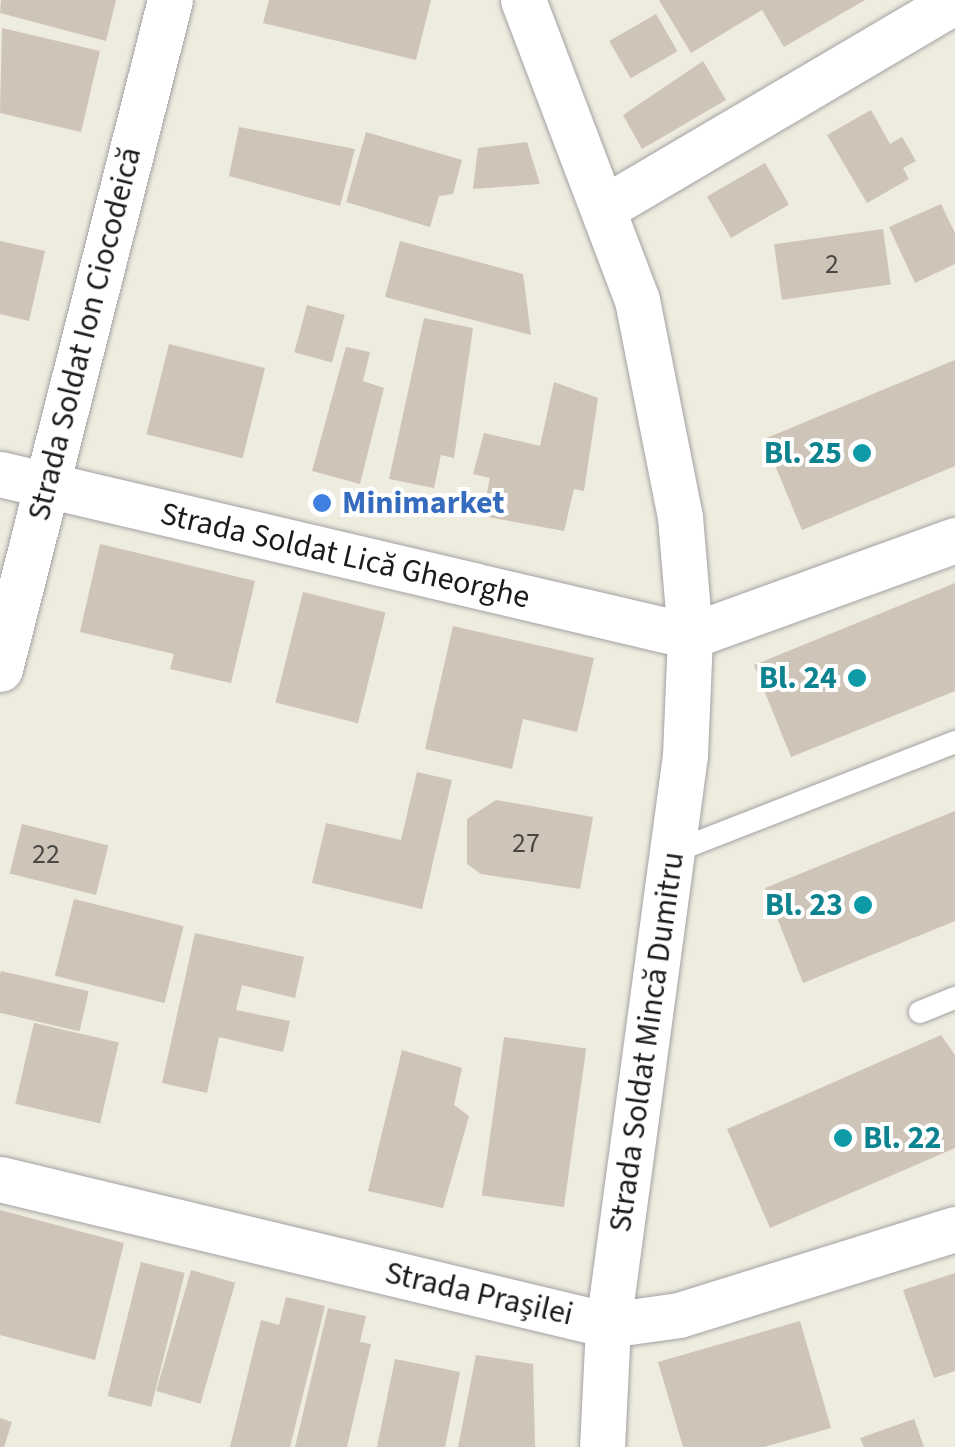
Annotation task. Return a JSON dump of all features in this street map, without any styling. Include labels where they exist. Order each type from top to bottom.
[{"type":"street","name":"Strada Soldat Ion Ciocodeică","points":[[0,668],[170,0]]},
{"type":"street","name":"Strada Soldat Mincă Dumitru","points":[[524,0],[604,208],[661,399],[690,636],[673,852],[608,1324],[602,1447]]},
{"type":"street","points":[[604,208],[955,1]]},
{"type":"street","name":"Strada Soldat Lică Gheorghe","points":[[0,474],[690,636]]},
{"type":"street","points":[[690,636],[955,540]]},
{"type":"street","name":"Strada Prașilei","points":[[0,1180],[608,1324],[680,1315],[955,1229]]},
{"type":"lane","points":[[673,852],[955,742]]},
{"type":"lane","points":[[920,1012],[955,998]]},
{"type":"building","points":[[1,0],[116,0],[106,41],[0,13]]},
{"type":"building","points":[[269,0],[431,0],[416,60],[263,23]]},
{"type":"building","points":[[659,0],[865,0],[784,47],[762,10],[691,53]]},
{"type":"building","points":[[656,14],[678,51],[631,78],[609,41]]},
{"type":"building","points":[[2,28],[100,51],[81,132],[0,113]]},
{"type":"building","points":[[703,61],[726,100],[642,149],[623,115]]},
{"type":"building","points":[[871,110],[890,144],[902,137],[916,161],[903,168],[909,179],[867,203],[827,135]]},
{"type":"building","points":[[239,127],[355,149],[340,206],[229,176]]},
{"type":"building","points":[[366,132],[462,160],[453,194],[439,196],[430,227],[346,202]]},
{"type":"building","points":[[527,142],[540,184],[473,189],[478,148]]},
{"type":"building","points":[[765,163],[789,205],[731,238],[707,196]]},
{"type":"building","points":[[941,204],[955,233],[955,264],[915,283],[889,227]]},
{"type":"building","points":[[883,229],[891,284],[782,300],[774,244]]},
{"type":"building","points":[[0,241],[45,251],[29,321],[0,314]]},
{"type":"building","points":[[400,241],[523,274],[531,335],[385,297]]},
{"type":"building","points":[[307,305],[345,315],[332,362],[294,352]]},
{"type":"building","points":[[424,318],[473,328],[454,458],[441,455],[434,488],[389,479]]},
{"type":"building","points":[[169,344],[265,368],[243,458],[147,434]]},
{"type":"building","points":[[346,347],[370,352],[363,381],[384,388],[360,484],[312,471]]},
{"type":"building","name":"Bl. 25","points":[[955,360],[955,466],[802,530],[764,439]]},
{"type":"building","points":[[554,382],[598,398],[584,491],[574,489],[564,531],[482,516],[490,478],[473,474],[484,433],[540,446]]},
{"type":"building","points":[[100,544],[255,581],[231,683],[170,669],[174,654],[80,632]]},
{"type":"building","name":"Bl. 24","points":[[955,583],[955,691],[791,757],[754,665]]},
{"type":"building","points":[[303,592],[385,613],[358,723],[275,703]]},
{"type":"building","points":[[453,626],[594,658],[577,732],[523,719],[512,769],[425,749]]},
{"type":"building","points":[[417,772],[452,780],[422,909],[312,883],[326,823],[401,840]]},
{"type":"building","points":[[496,800],[593,817],[580,889],[481,874],[467,864],[467,819]]},
{"type":"building","name":"Bl. 23","points":[[955,811],[955,921],[803,983],[765,888]]},
{"type":"building","points":[[22,824],[108,846],[96,895],[10,873]]},
{"type":"building","points":[[74,899],[184,926],[165,1003],[55,976]]},
{"type":"building","points":[[195,933],[304,957],[295,998],[242,985],[236,1010],[290,1021],[283,1052],[219,1037],[207,1093],[162,1083]]},
{"type":"building","points":[[1,971],[89,991],[79,1031],[0,1013]]},
{"type":"building","points":[[34,1023],[119,1043],[100,1123],[15,1104]]},
{"type":"building","name":"Bl. 22","points":[[941,1035],[955,1055],[955,1148],[770,1228],[727,1129]]},
{"type":"building","points":[[504,1037],[586,1049],[564,1207],[482,1195]]},
{"type":"building","points":[[402,1050],[462,1068],[454,1105],[469,1116],[443,1208],[368,1191]]},
{"type":"building","points":[[0,1210],[124,1243],[95,1360],[0,1335]]},
{"type":"building","points":[[141,1262],[185,1273],[151,1407],[108,1396]]},
{"type":"building","points":[[191,1270],[235,1283],[200,1404],[156,1391]]},
{"type":"building","points":[[955,1273],[955,1371],[934,1378],[903,1290]]},
{"type":"building","points":[[286,1297],[325,1306],[290,1447],[230,1447],[261,1320],[279,1325]]},
{"type":"building","points":[[328,1308],[366,1316],[360,1342],[371,1344],[347,1447],[295,1447]]},
{"type":"building","points":[[800,1321],[831,1428],[764,1447],[683,1447],[658,1362]]},
{"type":"building","points":[[476,1355],[533,1364],[535,1447],[458,1447]]},
{"type":"building","points":[[395,1359],[460,1372],[445,1447],[377,1447]]},
{"type":"building","points":[[0,1418],[12,1422],[4,1447],[0,1447]]},
{"type":"building","points":[[914,1419],[924,1447],[864,1447],[860,1438]]},
{"type":"place","name":"Bl. 25","points":[[862,453]]},
{"type":"place","name":"Minimarket","points":[[322,503]]},
{"type":"place","name":"Bl. 24","points":[[857,678]]},
{"type":"place","name":"Bl. 23","points":[[863,905]]},
{"type":"place","name":"Bl. 22","points":[[843,1138]]}]
